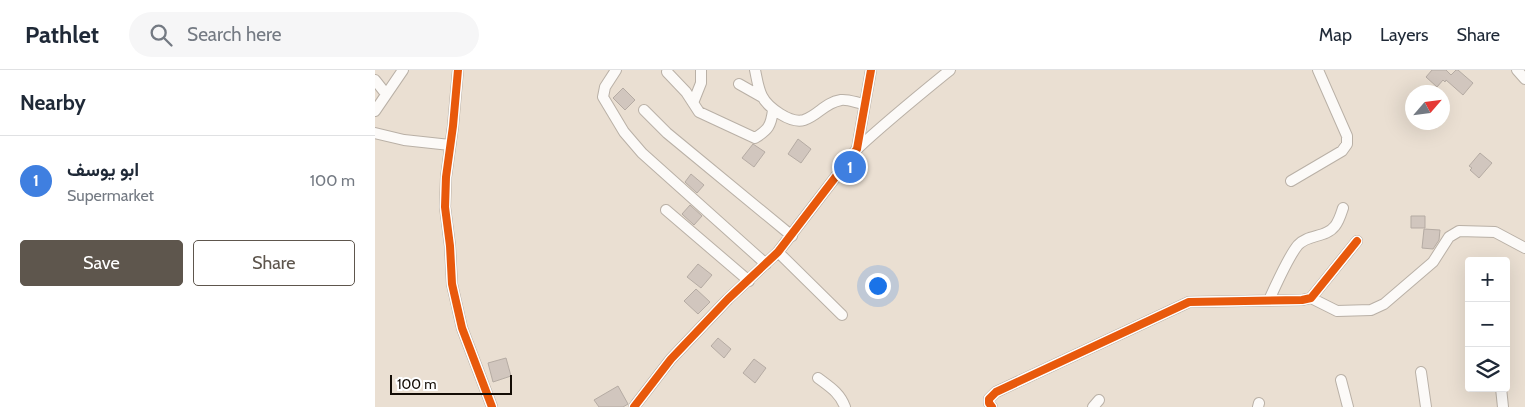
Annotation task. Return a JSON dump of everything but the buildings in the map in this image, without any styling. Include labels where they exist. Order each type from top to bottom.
[{"type":"street","points":[[375,111],[403,70]]},
{"type":"street","points":[[458,70],[446,177],[445,207],[452,284],[462,328],[492,407]]},
{"type":"street","points":[[616,70],[605,87],[603,97],[624,132],[642,153],[766,264]]},
{"type":"street","points":[[693,103],[701,84],[701,70]]},
{"type":"street","points":[[755,70],[762,97],[773,110],[787,118],[802,121],[817,114],[828,103],[844,99],[864,104]]},
{"type":"street","points":[[857,149],[871,70]]},
{"type":"street","points":[[634,407],[671,359],[792,236],[857,149],[894,114],[927,90],[950,70]]},
{"type":"street","points":[[1291,181],[1343,151],[1347,144],[1346,134],[1318,70]]},
{"type":"street","points":[[667,72],[686,92],[699,112],[755,138],[766,131],[772,121],[773,110]]},
{"type":"street","points":[[375,80],[386,94]]},
{"type":"street","points":[[739,84],[762,97]]},
{"type":"street","points":[[644,110],[667,133],[792,236]]},
{"type":"street","points":[[375,133],[404,140],[450,145]]},
{"type":"street","points":[[1269,300],[1299,244],[1306,239],[1322,235],[1331,230],[1337,224],[1343,208]]},
{"type":"street","points":[[666,210],[749,281]]},
{"type":"street","points":[[1311,298],[1337,311],[1371,310],[1384,304],[1433,262],[1449,237],[1459,231],[1495,232],[1525,248]]},
{"type":"street","points":[[992,407],[989,399],[996,392],[1189,302],[1302,300],[1311,298],[1357,240]]},
{"type":"street","points":[[778,252],[842,315]]},
{"type":"street","points":[[1421,372],[1425,407]]},
{"type":"street","points":[[819,378],[835,390],[845,407]]},
{"type":"street","points":[[1341,380],[1348,407]]},
{"type":"street","points":[[1501,392],[1503,407]]},
{"type":"cycle path","points":[[458,70],[446,177],[445,207],[452,284],[462,328],[492,407]]},
{"type":"cycle path","points":[[634,407],[671,359],[728,299],[778,252],[857,149],[871,70]]},
{"type":"cycle path","points":[[992,407],[989,399],[996,392],[1189,302],[1302,300],[1311,298],[1357,241]]},
{"type":"place","name":"ابو يوسف","points":[[850,167]]}]
